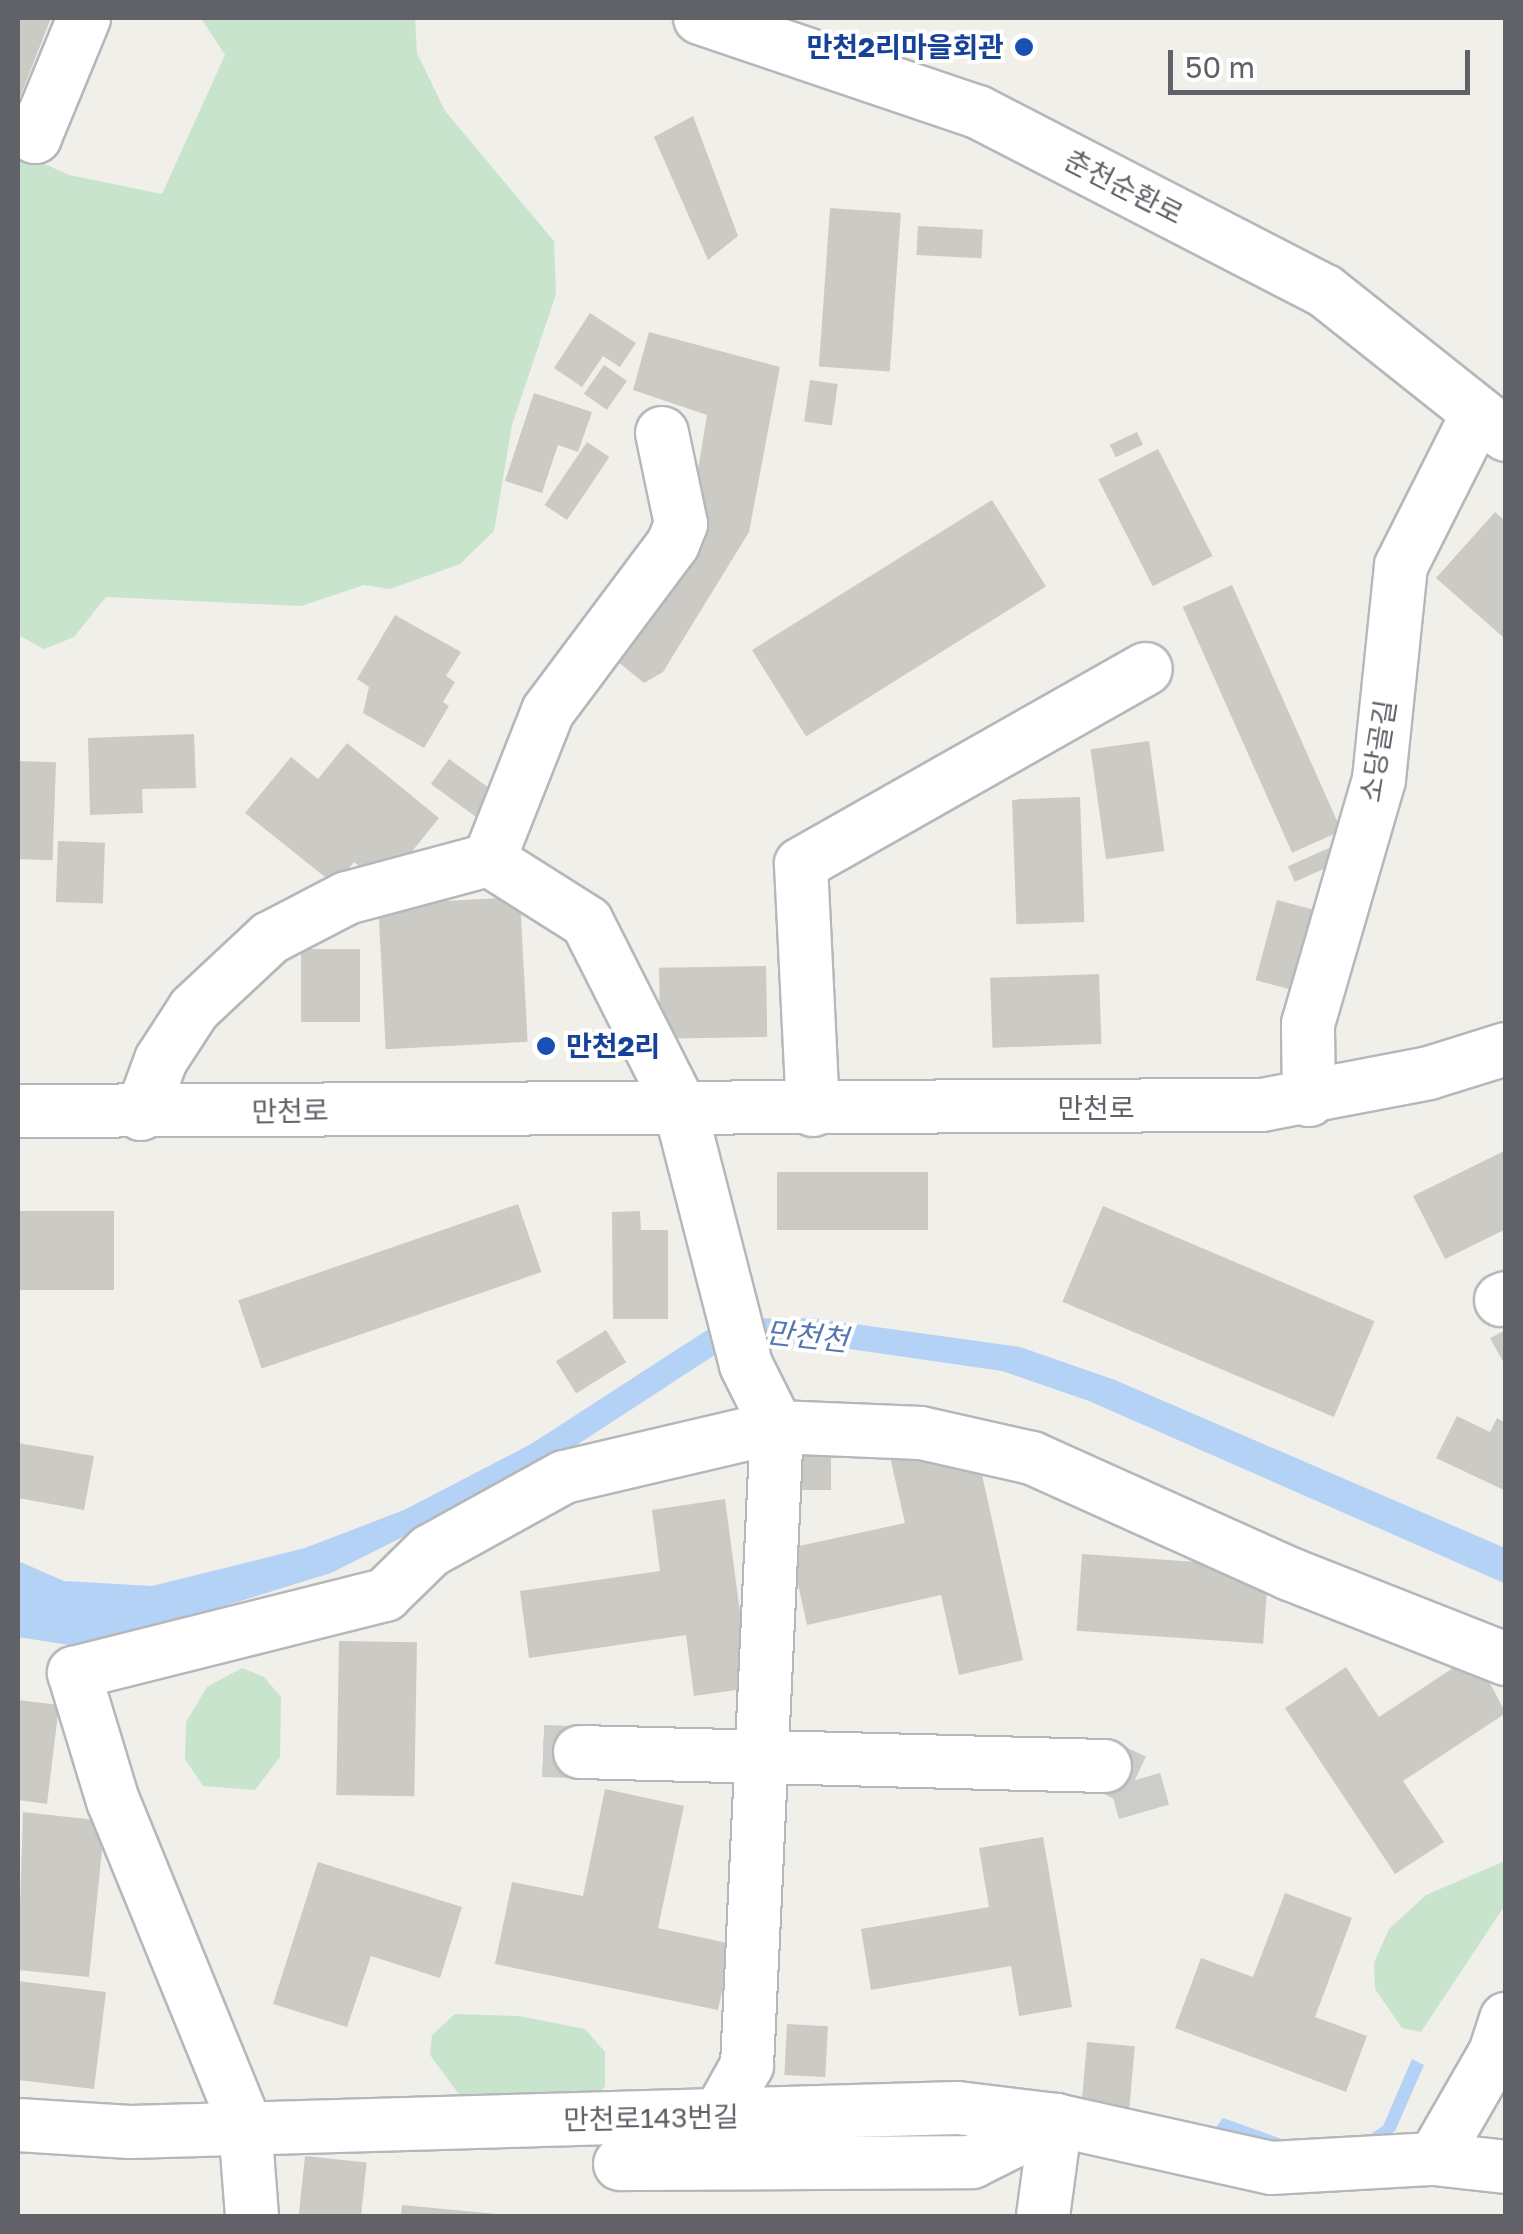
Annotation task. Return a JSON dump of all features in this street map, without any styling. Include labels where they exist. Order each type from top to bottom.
[{"type":"street","points":[[18,129],[35,137],[84,18]]},
{"type":"street","name":"춘천순환로","points":[[700,18],[978,112],[1325,291],[1492,424]]},
{"type":"street","name":"소당골길","points":[[1308,1100],[1308,1024],[1379,779],[1400,566],[1492,424]]},
{"type":"street","points":[[489,860],[548,712],[673,544],[681,524],[662,432]]},
{"type":"street","points":[[812,1110],[801,864],[1146,669]]},
{"type":"street","points":[[141,1114],[161,1060],[194,1009],[270,938],[347,898],[489,860],[587,922],[679,1104],[695,1181],[746,1365],[777,1428],[747,2065],[718,2117]]},
{"type":"street","name":"만천로","points":[[18,1110],[141,1114],[679,1104],[812,1110],[1308,1100],[1505,1051]]},
{"type":"street","points":[[252,2216],[245,2124],[113,1801],[74,1672],[385,1595],[430,1551],[564,1477],[777,1428],[909,1431],[1032,1458],[1290,1574],[1506,1659]]},
{"type":"street","points":[[580,1752],[1105,1766]]},
{"type":"street","points":[[1434,2159],[1496,2053],[1506,2019]]},
{"type":"street","name":"만천로143번길","points":[[18,2125],[130,2132],[245,2124],[718,2117],[958,2108],[1056,2120],[1271,2168],[1434,2159],[1506,2167]]},
{"type":"street","points":[[620,2164],[972,2162],[1056,2120]]},
{"type":"street","points":[[1043,2216],[1056,2120]]},
{"type":"green space","points":[[201,18],[415,18],[417,53],[445,111],[554,241],[556,294],[512,425],[494,531],[460,564],[390,589],[364,585],[301,606],[106,597],[74,637],[44,649],[18,635],[18,152],[69,175],[162,194],[225,55]]},
{"type":"green space","points":[[242,1668],[264,1677],[281,1697],[280,1757],[255,1790],[203,1786],[185,1759],[186,1722],[207,1687]]},
{"type":"green space","points":[[1505,1861],[1505,1905],[1421,2032],[1402,2028],[1375,1989],[1374,1963],[1389,1929],[1426,1895]]},
{"type":"green space","points":[[455,2014],[519,2016],[585,2029],[605,2052],[605,2086],[599,2094],[461,2097],[430,2055],[432,2035]]},
{"type":"water","name":"만천천","points":[[812,1318],[1020,1347],[1115,1380],[1505,1548],[1506,1584],[1089,1401],[1002,1371],[808,1343],[730,1345],[546,1465],[331,1573],[88,1648],[18,1637],[18,1561],[64,1581],[152,1586],[305,1548],[404,1510],[531,1444],[724,1319]]},
{"type":"water","points":[[1412,2059],[1424,2065],[1395,2131],[1359,2160],[1317,2165],[1216,2127],[1223,2118],[1315,2151],[1351,2147],[1383,2126]]},
{"type":"building","points":[[18,18],[51,18],[18,102]]},
{"type":"building","points":[[693,116],[738,236],[708,260],[654,137]]},
{"type":"building","points":[[830,208],[901,213],[890,372],[819,367]]},
{"type":"building","points":[[918,226],[983,229],[981,258],[916,255]]},
{"type":"building","points":[[590,313],[636,343],[620,367],[603,356],[582,387],[554,368]]},
{"type":"building","points":[[649,332],[780,367],[749,532],[663,672],[644,683],[612,657],[690,518],[707,415],[633,390]]},
{"type":"building","points":[[604,365],[627,381],[607,410],[584,394]]},
{"type":"building","points":[[810,380],[838,384],[832,425],[804,422]]},
{"type":"building","points":[[534,393],[592,412],[578,452],[558,445],[542,493],[505,481]]},
{"type":"building","points":[[1137,432],[1143,445],[1116,457],[1110,445]]},
{"type":"building","points":[[587,442],[609,457],[567,520],[545,505]]},
{"type":"building","points":[[1158,449],[1212,556],[1153,586],[1098,479]]},
{"type":"building","points":[[992,500],[1046,587],[806,736],[752,650]]},
{"type":"building","points":[[1495,512],[1506,522],[1503,637],[1436,578]]},
{"type":"building","points":[[1232,585],[1341,831],[1292,853],[1183,607]]},
{"type":"building","points":[[395,615],[461,652],[446,676],[455,682],[443,702],[449,706],[424,748],[363,713],[369,687],[357,679]]},
{"type":"building","points":[[194,734],[196,788],[142,789],[143,813],[90,815],[88,738]]},
{"type":"building","points":[[1149,741],[1164,851],[1106,859],[1091,749]]},
{"type":"building","points":[[347,743],[439,818],[397,870],[385,860],[372,876],[354,862],[335,885],[245,813],[291,757],[318,779]]},
{"type":"building","points":[[449,759],[495,793],[477,818],[431,784]]},
{"type":"building","points":[[18,761],[56,762],[53,860],[18,859]]},
{"type":"building","points":[[1080,797],[1084,922],[1016,924],[1012,799]]},
{"type":"building","points":[[58,841],[105,843],[103,904],[56,902]]},
{"type":"building","points":[[1329,848],[1336,864],[1295,882],[1288,866]]},
{"type":"building","points":[[520,897],[528,1042],[386,1049],[378,904]]},
{"type":"building","points":[[1277,900],[1315,910],[1293,990],[1256,980]]},
{"type":"building","points":[[301,949],[360,949],[360,1022],[301,1022]]},
{"type":"building","points":[[766,966],[767,1037],[660,1039],[659,968]]},
{"type":"building","points":[[1099,974],[1101,1044],[993,1048],[990,978]]},
{"type":"building","points":[[1506,1150],[1506,1229],[1445,1259],[1413,1196]]},
{"type":"building","points":[[777,1172],[928,1172],[928,1230],[777,1230]]},
{"type":"building","points":[[518,1204],[541,1272],[262,1368],[238,1300]]},
{"type":"building","points":[[1103,1206],[1375,1321],[1334,1417],[1062,1302]]},
{"type":"building","points":[[18,1211],[114,1211],[114,1290],[18,1290]]},
{"type":"building","points":[[640,1211],[641,1230],[668,1230],[668,1319],[613,1319],[612,1212]]},
{"type":"building","points":[[606,1330],[626,1362],[576,1393],[556,1361]]},
{"type":"building","points":[[1506,1330],[1506,1367],[1490,1338]]},
{"type":"building","points":[[783,1407],[831,1407],[831,1490],[783,1490]]},
{"type":"building","points":[[969,1416],[1023,1660],[959,1675],[941,1595],[807,1625],[790,1548],[905,1523],[885,1435]]},
{"type":"building","points":[[1457,1416],[1490,1432],[1497,1418],[1506,1423],[1506,1491],[1436,1458]]},
{"type":"building","points":[[18,1443],[94,1456],[84,1510],[18,1498]]},
{"type":"building","points":[[725,1499],[750,1688],[694,1696],[686,1635],[529,1658],[520,1591],[660,1571],[652,1510]]},
{"type":"building","points":[[1082,1554],[1269,1567],[1263,1644],[1077,1631]]},
{"type":"building","points":[[339,1641],[417,1642],[414,1796],[336,1795]]},
{"type":"building","points":[[1474,1654],[1506,1713],[1403,1781],[1444,1842],[1395,1874],[1285,1708],[1346,1667],[1379,1717]]},
{"type":"building","points":[[18,1700],[59,1705],[47,1804],[18,1800]]},
{"type":"building","points":[[605,1789],[684,1806],[658,1928],[732,1944],[718,2010],[495,1964],[512,1882],[583,1896]]},
{"type":"building","points":[[23,1812],[105,1821],[89,1977],[18,1970]]},
{"type":"building","points":[[1043,1837],[1072,2007],[1019,2016],[1011,1966],[871,1990],[861,1929],[989,1907],[979,1848]]},
{"type":"building","points":[[318,1862],[462,1907],[440,1978],[371,1956],[347,2027],[273,2004]]},
{"type":"building","points":[[1285,1893],[1352,1918],[1315,2017],[1367,2036],[1346,2092],[1175,2028],[1201,1958],[1253,1977]]},
{"type":"building","points":[[18,1981],[106,1992],[94,2089],[18,2080]]},
{"type":"building","points":[[787,2024],[828,2026],[825,2077],[784,2075]]},
{"type":"building","points":[[1087,2042],[1135,2046],[1129,2116],[1081,2112]]},
{"type":"building","points":[[305,2156],[367,2162],[361,2216],[299,2216]]},
{"type":"building","points":[[402,2205],[497,2214],[401,2216]]},
{"type":"tunnel","points":[[543,1751],[580,1752]]},
{"type":"tunnel","points":[[1105,1766],[1135,1780],[1144,1812]]},
{"type":"place","name":"만천2리마을회관","points":[[1024,47]]},
{"type":"place","name":"만천2리","points":[[546,1046]]}]
